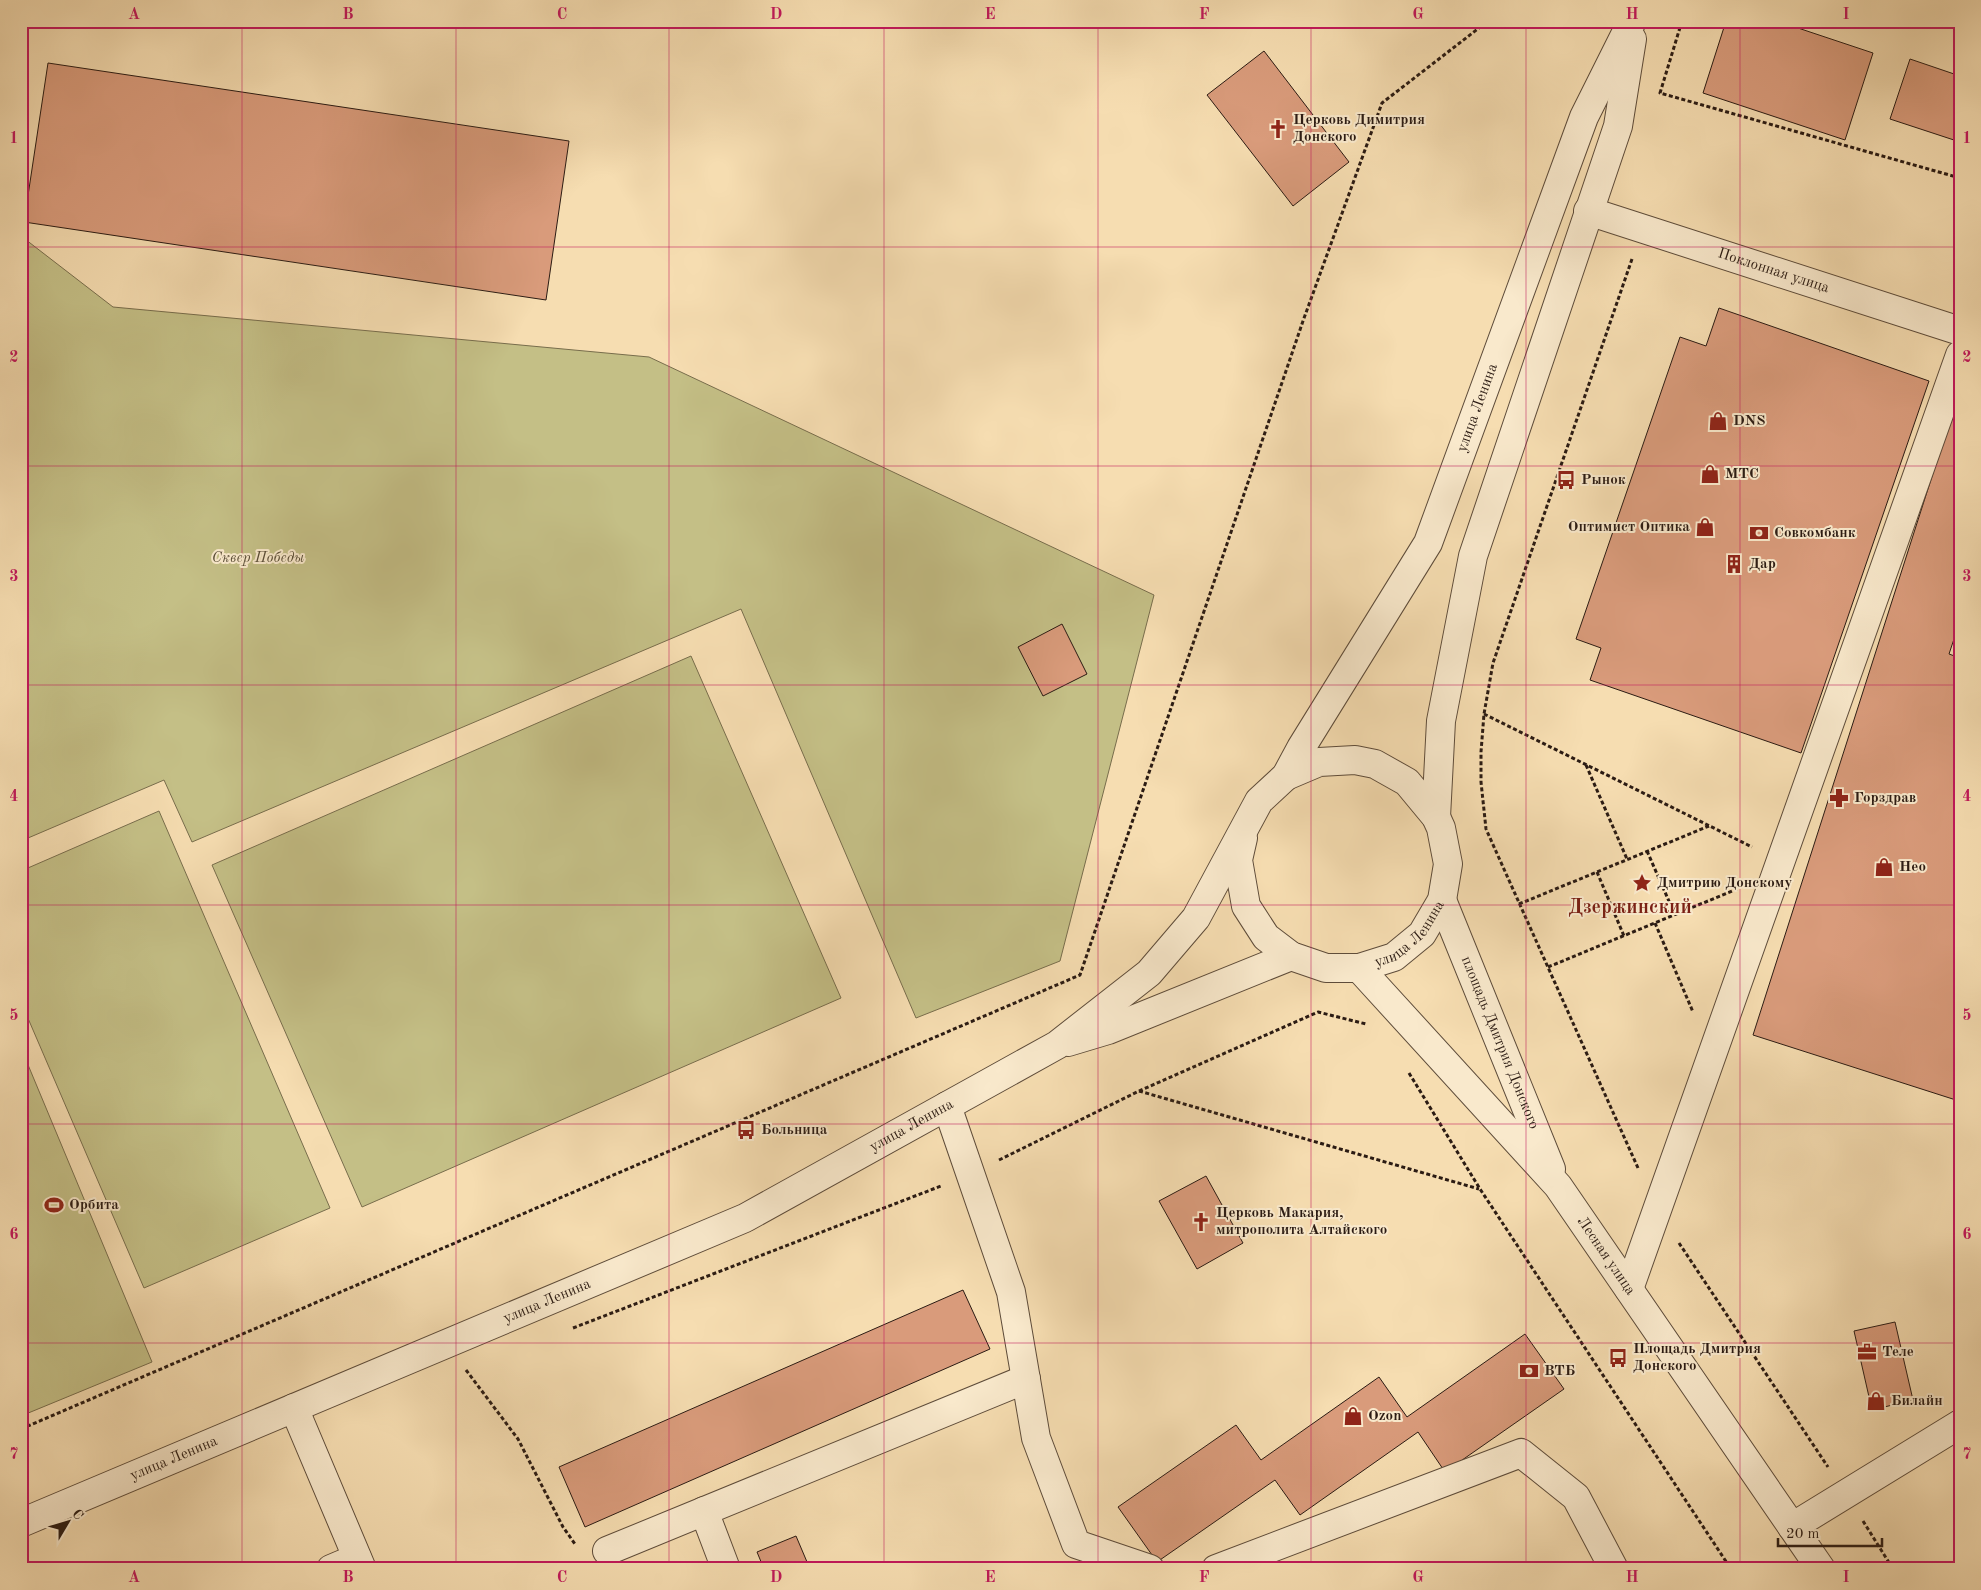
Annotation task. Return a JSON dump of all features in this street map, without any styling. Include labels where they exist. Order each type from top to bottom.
[{"type":"street","name":"улица Ленина","points":[[1436,817],[1441,721],[1473,556],[1618,126],[1634,21]]},
{"type":"street","name":"улица Ленина","points":[[21,1523],[745,1218],[1057,1045],[1150,972],[1196,918],[1259,801],[1286,776],[1301,748],[1428,543],[1584,117],[1634,21]]},
{"type":"street","name":"Поклонная улица","points":[[1588,211],[1960,331]]},
{"type":"street","points":[[1629,1288],[1960,355]]},
{"type":"street","name":"улица Ленина","points":[[1246,824],[1238,860],[1246,906],[1266,937],[1292,956],[1326,968],[1359,968],[1394,957],[1422,934],[1442,900],[1448,864],[1441,828],[1436,817],[1407,782],[1375,764],[1355,760],[1319,762],[1286,776]]},
{"type":"street","name":"площадь Дмитрия Донского","points":[[1442,900],[1558,1186]]},
{"type":"street","name":"улица Ленина","points":[[1057,1045],[1108,1030],[1292,956]]},
{"type":"street","name":"Лесная улица","points":[[1359,968],[1558,1186],[1821,1569]]},
{"type":"street","points":[[947,1106],[1011,1292],[1036,1438],[1076,1544],[1150,1569]]},
{"type":"street","points":[[607,1551],[1026,1379]]},
{"type":"street","points":[[294,1408],[359,1563],[331,1569]]},
{"type":"street","points":[[1792,1527],[1960,1424]]},
{"type":"street","points":[[1216,1569],[1521,1454],[1576,1498],[1614,1569]]},
{"type":"street","points":[[704,1511],[726,1569]]},
{"type":"path","points":[[21,1429],[1080,975],[1303,321],[1382,103],[1488,21]]},
{"type":"path","points":[[1682,21],[1660,93],[1960,178]]},
{"type":"path","points":[[1643,229],[1493,663],[1484,714],[1481,774],[1486,829],[1634,1161],[1658,1208],[1738,1334],[1846,1494],[1893,1569]]},
{"type":"path","points":[[1484,714],[1709,825],[1779,867]]},
{"type":"path","points":[[1586,764],[1627,859]]},
{"type":"path","points":[[1519,904],[1709,825]]},
{"type":"path","points":[[1647,851],[1675,915]]},
{"type":"path","points":[[1548,967],[1675,915],[1779,867]]},
{"type":"path","points":[[1597,872],[1624,936]]},
{"type":"path","points":[[1655,923],[1712,1056]]},
{"type":"path","points":[[566,1330],[970,1174],[1139,1091],[1318,1012],[1373,1026]]},
{"type":"path","points":[[1408,1071],[1480,1189],[1731,1569]]},
{"type":"path","points":[[1139,1091],[1480,1189]]},
{"type":"path","points":[[466,1369],[475,1366]]},
{"type":"path","points":[[490,1401],[518,1439],[563,1527],[586,1559],[607,1551]]},
{"type":"green space","name":"Сквер Победы","points":[[21,236],[113,307],[649,357],[1154,595],[1060,961],[916,1018],[741,609],[192,842],[164,780],[21,841]]},
{"type":"green space","points":[[691,656],[841,998],[362,1207],[212,865]]},
{"type":"green space","points":[[159,811],[330,1208],[144,1288],[21,1002],[21,871]]},
{"type":"green space","name":"Орбита","points":[[21,1048],[152,1362],[21,1416]]},
{"type":"building","points":[[1726,21],[1801,21],[1798,28],[1873,53],[1845,140],[1703,93]]},
{"type":"building","name":"Церковь Димитрия Донского","points":[[1264,51],[1349,162],[1293,206],[1207,95]]},
{"type":"building","points":[[1910,59],[1960,76],[1960,142],[1890,119]]},
{"type":"building","points":[[48,63],[569,141],[546,300],[24,222]]},
{"type":"building","name":"Дар","points":[[1719,308],[1929,381],[1801,753],[1590,680],[1601,648],[1576,639],[1680,337],[1706,346]]},
{"type":"building","points":[[1959,392],[1960,621],[1949,654],[1960,658],[1959,1101],[1753,1035]]},
{"type":"building","points":[[1062,624],[1087,674],[1043,696],[1018,647]]},
{"type":"building","name":"Церковь Макария, митрополита Алтайского","points":[[1206,1176],[1243,1243],[1197,1269],[1159,1201]]},
{"type":"building","points":[[963,1290],[990,1349],[585,1527],[559,1467]]},
{"type":"building","points":[[1895,1322],[1913,1400],[1872,1410],[1854,1331]]},
{"type":"building","points":[[1525,1334],[1564,1389],[1445,1472],[1418,1432],[1300,1515],[1275,1480],[1157,1562],[1118,1507],[1236,1425],[1261,1460],[1379,1377],[1407,1417]]},
{"type":"building","points":[[796,1536],[810,1569],[764,1569],[757,1552]]},
{"type":"place","name":"Церковь Димитрия Донского","points":[[1278,129]]},
{"type":"place","name":"DNS","points":[[1718,421]]},
{"type":"place","name":"МТС","points":[[1710,474]]},
{"type":"place","name":"Рынок","points":[[1566,480]]},
{"type":"place","name":"Оптимист Оптика","points":[[1705,527]]},
{"type":"place","name":"Совкомбанк","points":[[1759,533]]},
{"type":"place","name":"Дар","points":[[1734,564]]},
{"type":"place","name":"Горздрав","points":[[1839,798]]},
{"type":"place","name":"Нео","points":[[1884,867]]},
{"type":"place","name":"Дмитрию Донскому","points":[[1642,883]]},
{"type":"place","name":"Больница","points":[[746,1130]]},
{"type":"place","name":"Орбита","points":[[54,1205]]},
{"type":"place","name":"Церковь Макария, митрополита Алтайского","points":[[1201,1222]]},
{"type":"place","name":"Теле","points":[[1867,1352]]},
{"type":"place","name":"Площадь Дмитрия Донского","points":[[1618,1358]]},
{"type":"place","name":"ВТБ","points":[[1529,1371]]},
{"type":"place","name":"Билайн","points":[[1876,1401]]},
{"type":"place","name":"Ozon","points":[[1353,1416]]},
{"type":"district","name":"Дзержинский","points":[[1630,908]]}]
